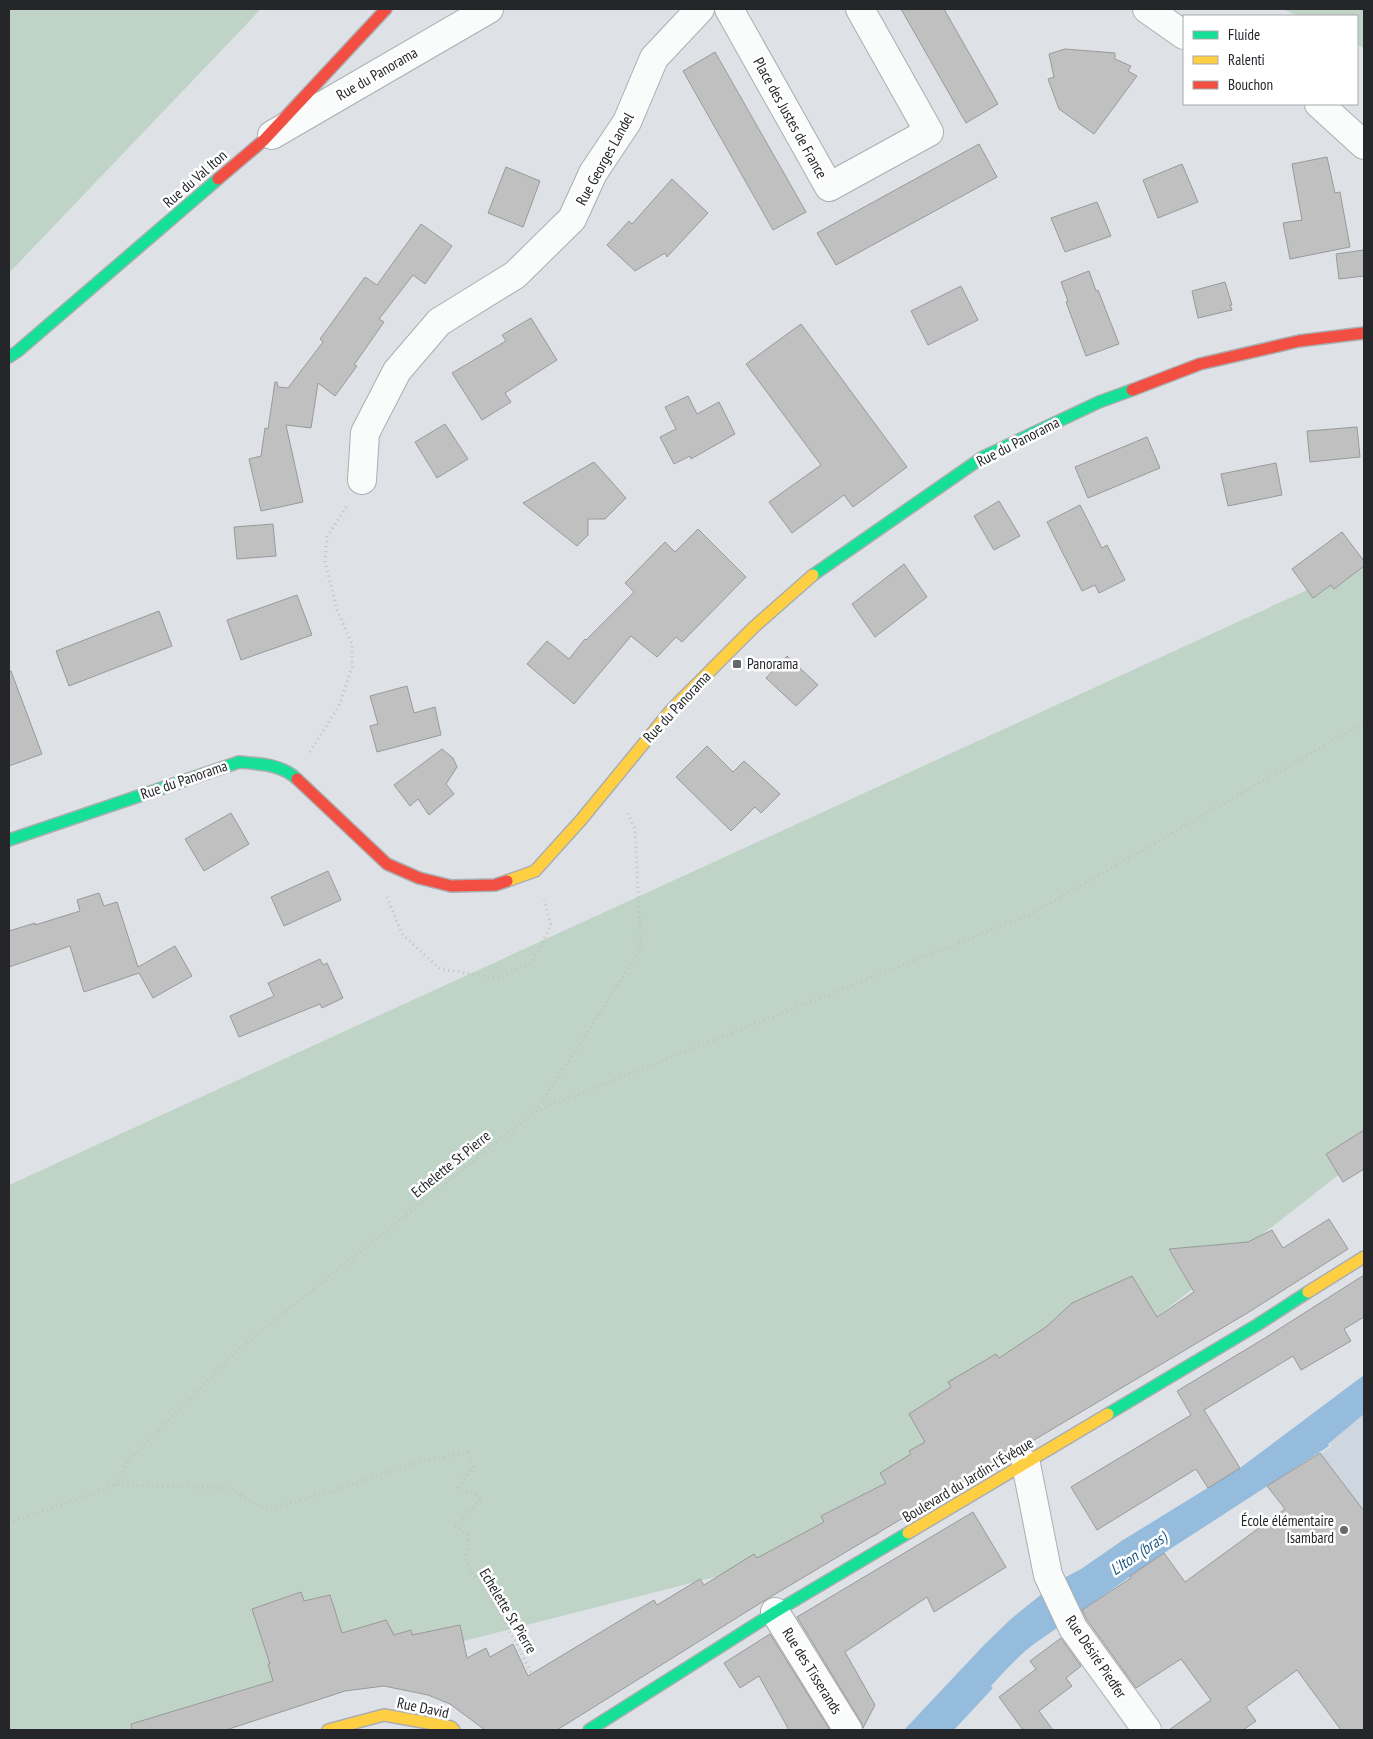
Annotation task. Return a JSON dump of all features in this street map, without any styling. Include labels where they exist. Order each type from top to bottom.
[{"type":"street","name":"Rue du Val Iton","points":[[9,357],[264,140],[386,9]]},
{"type":"street","name":"Rue du Panorama","points":[[264,140],[489,9]]},
{"type":"street","name":"Rue Georges Landel","points":[[362,480],[365,433],[397,371],[439,322],[515,275],[572,219],[593,173],[627,122],[654,58],[700,9]]},
{"type":"street","name":"Place des Justes de France","points":[[729,9],[830,188],[929,132],[860,9]]},
{"type":"street","points":[[1147,9],[1183,34]]},
{"type":"street","points":[[1319,105],[1364,145]]},
{"type":"street","name":"Rue du Panorama","points":[[9,840],[239,762],[275,766],[293,775],[387,864],[420,878],[451,886],[495,886],[535,871],[581,820],[672,709],[754,627],[814,574],[983,457],[1099,402],[1200,364],[1299,341],[1364,333]]},
{"type":"street","name":"Boulevard du Jardin-l'Évêque","points":[[589,1730],[775,1612],[1257,1326],[1364,1257]]},
{"type":"street","name":"Rue Désiré Piedfer","points":[[1026,1464],[1048,1575],[1073,1628],[1146,1730]]},
{"type":"street","name":"Rue des Tisserands","points":[[775,1612],[848,1730]]},
{"type":"street","name":"Rue David","points":[[328,1730],[384,1715],[451,1727],[454,1730]]},
{"type":"path","points":[[297,779],[311,750],[339,706],[352,667],[352,644],[338,610],[325,561],[327,538],[362,480]]},
{"type":"path","points":[[536,1111],[1031,914],[1364,723]]},
{"type":"path","name":"Echelette St Pierre","points":[[115,1485],[128,1461],[240,1348],[536,1111],[641,949],[635,829],[613,781]]},
{"type":"path","points":[[387,864],[386,894],[402,934],[440,969],[499,978],[532,962],[551,925],[535,871]]},
{"type":"path","name":"Echelette St Pierre","points":[[9,1523],[115,1485],[229,1488],[266,1510],[326,1493],[411,1464],[468,1452],[473,1467],[458,1487],[482,1498],[456,1526],[468,1535],[466,1562],[517,1644],[558,1730]]},
{"type":"shaded area","name":"École élémentaire Isambard","points":[[1364,1414],[1364,1582],[1282,1478],[1331,1447],[1329,1442]]},
{"type":"green space","points":[[9,9],[261,9],[9,273]]},
{"type":"green space","points":[[1283,9],[1364,9],[1364,48],[1358,45],[1358,15],[1296,15]]},
{"type":"green space","points":[[1364,564],[1364,1155],[876,1536],[272,1690],[171,1730],[9,1730],[9,1185]]},
{"type":"water","name":"L'Iton (bras)","points":[[1364,1375],[1364,1414],[1328,1444],[1329,1446],[1164,1553],[1034,1644],[1001,1675],[991,1686],[993,1688],[954,1730],[904,1730],[985,1644],[1012,1618],[1043,1593],[1123,1540],[1240,1468]]},
{"type":"building","points":[[901,9],[944,9],[998,104],[966,123]]},
{"type":"building","points":[[1065,49],[1115,53],[1115,59],[1131,66],[1128,71],[1137,76],[1094,134],[1059,109],[1048,79],[1054,77],[1049,54]]},
{"type":"building","points":[[715,52],[806,212],[773,230],[683,71]]},
{"type":"building","points":[[979,144],[997,177],[836,265],[817,233]]},
{"type":"building","points":[[1327,157],[1335,193],[1340,192],[1350,247],[1290,259],[1283,223],[1302,220],[1292,164]]},
{"type":"building","points":[[1182,164],[1198,202],[1158,218],[1143,180]]},
{"type":"building","points":[[506,167],[540,181],[523,227],[488,213]]},
{"type":"building","points":[[672,179],[708,213],[667,257],[665,253],[635,271],[607,245],[629,221],[632,224]]},
{"type":"building","points":[[1097,202],[1111,236],[1065,252],[1051,218]]},
{"type":"building","points":[[421,224],[452,246],[425,284],[413,275],[379,319],[384,322],[354,365],[357,366],[335,396],[318,383],[311,428],[286,425],[303,502],[261,511],[249,459],[261,456],[265,428],[268,429],[275,382],[277,382],[278,387],[288,388],[323,342],[320,339],[365,277],[377,285]]},
{"type":"building","points":[[1364,250],[1364,276],[1339,279],[1336,254]]},
{"type":"building","points":[[1089,271],[1119,344],[1086,356],[1066,302],[1068,301],[1061,282]]},
{"type":"building","points":[[1225,282],[1232,310],[1198,318],[1192,291]]},
{"type":"building","points":[[961,286],[978,320],[928,345],[911,311]]},
{"type":"building","points":[[531,318],[557,360],[505,393],[511,402],[482,420],[452,373],[506,341],[502,335]]},
{"type":"building","points":[[801,324],[907,467],[853,507],[844,495],[792,533],[769,502],[821,465],[746,364]]},
{"type":"building","points":[[688,396],[697,414],[719,402],[735,434],[691,459],[690,456],[674,464],[660,437],[676,429],[665,407]]},
{"type":"building","points":[[445,424],[468,459],[437,478],[415,442]]},
{"type":"building","points":[[1357,427],[1360,457],[1310,462],[1307,431]]},
{"type":"building","points":[[1147,437],[1160,468],[1088,498],[1075,467]]},
{"type":"building","points":[[594,462],[626,498],[605,519],[588,519],[588,535],[577,546],[523,503]]},
{"type":"building","points":[[1276,463],[1282,495],[1228,506],[1221,474]]},
{"type":"building","points":[[999,501],[1020,536],[994,550],[974,516]]},
{"type":"building","points":[[1080,505],[1102,548],[1107,545],[1125,580],[1099,593],[1095,585],[1082,591],[1047,522]]},
{"type":"building","points":[[273,524],[276,556],[237,559],[234,527]]},
{"type":"building","points":[[698,529],[746,577],[682,642],[676,637],[657,657],[631,636],[574,704],[527,664],[547,641],[569,659],[585,639],[634,592],[625,583],[665,542],[675,552]]},
{"type":"building","points":[[1342,532],[1364,561],[1364,566],[1334,589],[1331,585],[1313,598],[1292,569]]},
{"type":"building","points":[[904,564],[927,597],[875,637],[852,604]]},
{"type":"building","points":[[297,595],[312,635],[241,660],[227,620]]},
{"type":"building","points":[[159,611],[172,646],[69,686],[56,651]]},
{"type":"building","points":[[787,656],[818,685],[796,706],[766,678]]},
{"type":"building","points":[[11,671],[42,754],[9,766],[9,672]]},
{"type":"building","points":[[407,686],[414,713],[435,707],[441,735],[377,752],[370,726],[378,724],[370,696]]},
{"type":"building","points":[[707,746],[733,772],[744,761],[780,794],[761,813],[755,807],[731,831],[676,777]]},
{"type":"building","points":[[442,749],[453,758],[457,767],[446,784],[454,794],[429,815],[418,799],[410,806],[394,785]]},
{"type":"building","points":[[231,813],[249,844],[204,871],[185,839]]},
{"type":"building","points":[[328,871],[341,900],[284,926],[271,897]]},
{"type":"building","points":[[99,893],[104,906],[117,902],[138,967],[175,946],[192,976],[153,998],[139,973],[84,992],[70,946],[9,967],[9,931],[80,911],[77,900]]},
{"type":"building","points":[[320,959],[323,965],[327,963],[343,998],[322,1008],[320,1004],[239,1037],[230,1016],[274,996],[268,983]]},
{"type":"building","points":[[1364,1130],[1364,1169],[1343,1182],[1326,1154]]},
{"type":"building","points":[[1329,1219],[1348,1249],[1249,1312],[767,1599],[557,1730],[485,1730],[450,1704],[428,1695],[384,1686],[345,1691],[226,1730],[132,1730],[131,1724],[273,1681],[268,1664],[270,1664],[252,1609],[301,1592],[304,1601],[330,1595],[342,1633],[386,1620],[394,1635],[411,1630],[412,1635],[460,1625],[467,1658],[486,1648],[490,1657],[513,1644],[528,1676],[654,1600],[657,1605],[700,1579],[704,1585],[754,1554],[757,1558],[824,1522],[821,1516],[886,1483],[880,1473],[911,1454],[909,1451],[925,1442],[909,1414],[951,1387],[948,1382],[996,1354],[999,1358],[1046,1327],[1072,1303],[1132,1276],[1157,1317],[1194,1292],[1169,1249],[1248,1242],[1272,1230],[1283,1248]]},
{"type":"building","points":[[1364,1275],[1364,1317],[1344,1329],[1351,1341],[1301,1370],[1293,1356],[1204,1410],[1240,1468],[1208,1488],[1196,1469],[1097,1530],[1071,1487],[1191,1415],[1177,1391]]},
{"type":"building","points":[[1320,1453],[1364,1511],[1364,1730],[1341,1730],[1297,1670],[1246,1707],[1256,1721],[1243,1730],[1169,1730],[1211,1700],[1181,1659],[1136,1688],[1087,1620],[1082,1610],[1131,1578],[1130,1576],[1164,1553],[1185,1582],[1285,1509],[1267,1486]]},
{"type":"building","points":[[973,1512],[1006,1567],[934,1612],[927,1597],[845,1652],[875,1705],[863,1728],[797,1617]]},
{"type":"building","points":[[770,1634],[830,1730],[789,1730],[759,1676],[740,1688],[724,1663]]},
{"type":"building","points":[[1061,1638],[1081,1666],[1066,1678],[1072,1686],[1039,1711],[1053,1730],[1023,1730],[999,1697],[1036,1669],[1030,1661]]},
{"type":"traffic: fast","points":[[9,357],[218,179]]},
{"type":"traffic: fast","points":[[813,575],[983,457],[1099,402],[1132,390]]},
{"type":"traffic: fast","points":[[9,840],[239,762],[262,764],[284,770],[297,779]]},
{"type":"traffic: fast","points":[[1108,1414],[1257,1325],[1308,1292]]},
{"type":"traffic: fast","points":[[589,1730],[775,1612],[908,1533]]},
{"type":"traffic: slow","points":[[507,881],[535,871],[581,820],[672,709],[754,627],[813,575]]},
{"type":"traffic: slow","points":[[1308,1292],[1364,1257]]},
{"type":"traffic: slow","points":[[908,1533],[1108,1414]]},
{"type":"traffic: slow","points":[[328,1730],[384,1715],[451,1727],[454,1730]]},
{"type":"traffic: jam","points":[[218,179],[264,140],[386,9]]},
{"type":"traffic: jam","points":[[1132,390],[1200,364],[1299,341],[1364,333]]},
{"type":"traffic: jam","points":[[297,779],[387,864],[419,878],[451,886],[495,885],[507,881]]},
{"type":"place","name":"Panorama","points":[[737,664]]},
{"type":"place","name":"École élémentaire Isambard","points":[[1344,1530]]}]
